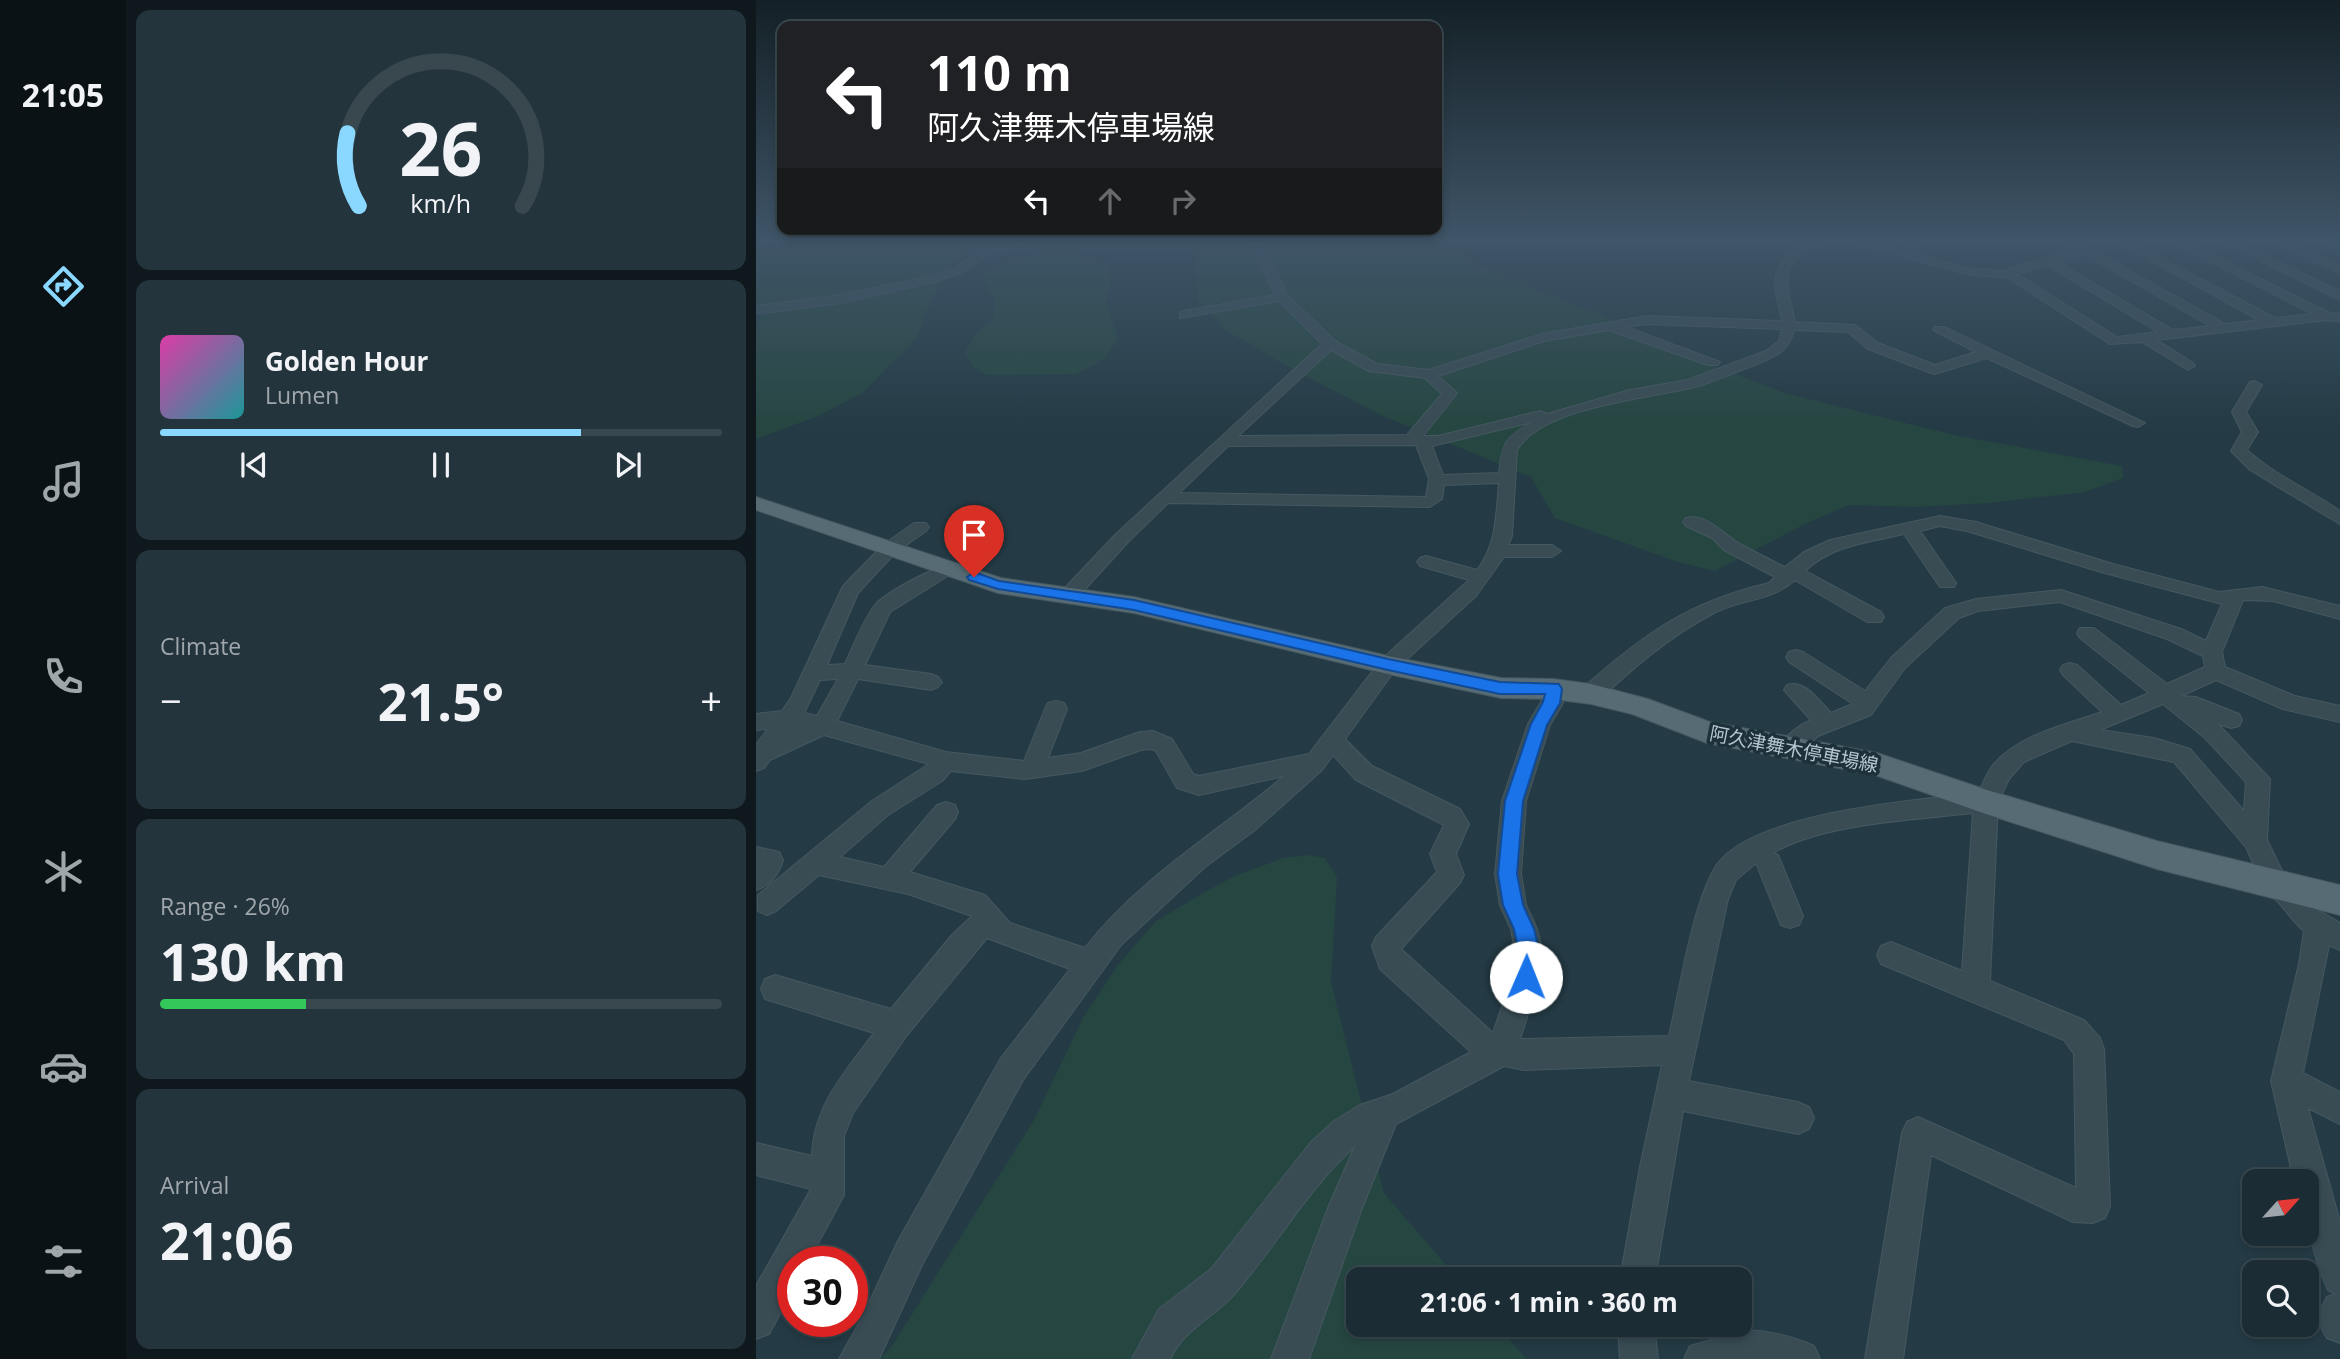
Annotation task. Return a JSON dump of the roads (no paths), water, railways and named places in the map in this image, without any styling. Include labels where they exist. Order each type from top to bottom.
[{"type":"main road","name":"阿久津舞木停車場線","points":[[756,503],[998,585],[1069,594],[1218,623],[1388,665],[1500,688],[1553,689],[1591,694],[1638,706],[1707,732],[1877,764],[1986,802],[2157,855],[2340,900]]},
{"type":"street","points":[[756,310],[813,302]]},
{"type":"street","points":[[1184,315],[1252,302]]},
{"type":"street","points":[[1287,302],[1330,345],[1374,369],[1430,374],[1542,338],[1658,320],[1855,329],[1872,345],[1934,370],[1988,353]]},
{"type":"street","points":[[858,1359],[875,1331],[910,1253],[1012,1069],[1111,936],[1143,905],[1314,764],[1388,665],[1469,592],[1481,577],[1499,551],[1503,536],[1509,450],[1516,438],[1543,421],[1564,413],[1630,394],[1691,384],[1780,349],[1789,326],[1785,302]]},
{"type":"street","points":[[2054,302],[2115,341],[2334,317]]},
{"type":"street","points":[[2117,302],[2172,335]]},
{"type":"street","points":[[2177,302],[2226,330]]},
{"type":"street","points":[[2236,302],[2276,324]]},
{"type":"street","points":[[2304,302],[2334,317]]},
{"type":"street","points":[[1611,326],[1713,362]]},
{"type":"street","points":[[1939,330],[2138,424]]},
{"type":"street","points":[[2145,338],[2188,366]]},
{"type":"street","points":[[1069,594],[1099,561],[1265,402],[1330,345]]},
{"type":"street","points":[[1166,498],[1430,502],[1434,499],[1437,479],[1420,441],[1414,437],[1450,395],[1430,374]]},
{"type":"street","points":[[2255,385],[2239,412],[2250,432],[2239,451],[2256,467],[2306,495],[2340,519]]},
{"type":"street","points":[[1226,441],[1420,441],[1543,414],[1564,413]]},
{"type":"street","points":[[1437,479],[1459,481],[1506,477]]},
{"type":"street","points":[[1718,534],[1733,520]]},
{"type":"street","points":[[1591,694],[1634,655],[1661,636],[1710,607],[1774,587],[1811,556],[1836,544],[1940,521],[1954,522],[2219,598],[2234,598],[2250,593],[2339,606]]},
{"type":"street","points":[[1692,522],[1718,534],[1730,546],[1790,573],[1874,617]]},
{"type":"street","points":[[759,758],[789,718],[814,673],[850,590],[889,549],[920,527]]},
{"type":"street","points":[[1909,528],[1947,583]]},
{"type":"street","points":[[1499,551],[1552,551]]},
{"type":"street","points":[[1426,562],[1481,577]]},
{"type":"street","points":[[759,758],[822,726],[888,603],[950,569]]},
{"type":"street","points":[[1791,747],[1810,730],[1863,709],[1898,663],[1952,613],[2003,601],[2061,596],[2174,635],[2214,662],[2291,703],[2340,714]]},
{"type":"street","points":[[1975,990],[1986,802],[2000,773],[2016,756],[2037,745],[2166,695],[2214,662],[2234,598]]},
{"type":"street","points":[[2087,633],[2213,732],[2259,779],[2255,840]]},
{"type":"street","points":[[1796,657],[1868,703]]},
{"type":"street","points":[[2070,670],[2118,715]]},
{"type":"street","points":[[814,673],[851,671],[930,682]]},
{"type":"street","points":[[1151,1359],[1174,1319],[1222,1282],[1327,1148],[1363,1120],[1400,1107],[1502,1051],[1523,988],[1529,953],[1524,929],[1513,905],[1508,874],[1514,801],[1539,724],[1552,703],[1553,689]]},
{"type":"street","points":[[1795,690],[1828,724]]},
{"type":"street","points":[[2166,695],[2231,720]]},
{"type":"street","points":[[1032,769],[1056,709]]},
{"type":"street","points":[[756,722],[789,718],[946,761],[1032,769],[1082,762],[1147,740],[1164,745],[1180,774],[1192,785],[1208,785],[1307,762],[1314,764]]},
{"type":"street","points":[[2073,733],[2117,744],[2154,747],[2182,755],[2255,840],[2292,906],[2329,932],[2313,964],[2286,1081],[2308,1172],[2340,1278]]},
{"type":"street","points":[[1333,741],[1364,773],[1451,816],[1457,824],[1443,854],[1451,875],[1387,946],[1390,960],[1484,1044],[1524,1055],[1681,1050]]},
{"type":"street","points":[[766,903],[880,807],[934,774],[946,761]]},
{"type":"street","points":[[1639,1267],[1646,1211],[1681,1050],[1713,909],[1726,874],[1744,857],[1787,836],[1835,822],[1986,802]]},
{"type":"street","points":[[889,879],[946,812]]},
{"type":"street","points":[[756,858],[769,860],[768,867],[756,879]]},
{"type":"street","points":[[815,863],[889,879],[976,903],[983,907],[993,928],[1002,933],[1091,963]]},
{"type":"street","points":[[1769,863],[1790,916]]},
{"type":"street","points":[[756,1321],[827,1195],[831,1123],[841,1103],[897,1025],[961,945],[987,919]]},
{"type":"street","points":[[1884,1359],[1917,1133],[2073,1205],[2093,1206],[2089,1049],[2074,1030],[1891,955]]},
{"type":"street","points":[[775,989],[897,1025]]},
{"type":"street","points":[[2286,1081],[2340,1108]]},
{"type":"street","points":[[1672,1093],[1798,1118]]},
{"type":"street","points":[[1290,1359],[1345,1208],[1386,1110]]},
{"type":"street","points":[[756,1159],[826,1176]]},
{"type":"street","points":[[2340,1310],[2334,1318],[2340,1325]]},
{"type":"street","points":[[1637,1337],[1639,1359]]},
{"type":"street","points":[[1703,1359],[1747,1348],[1773,1349],[1801,1359]]}]
